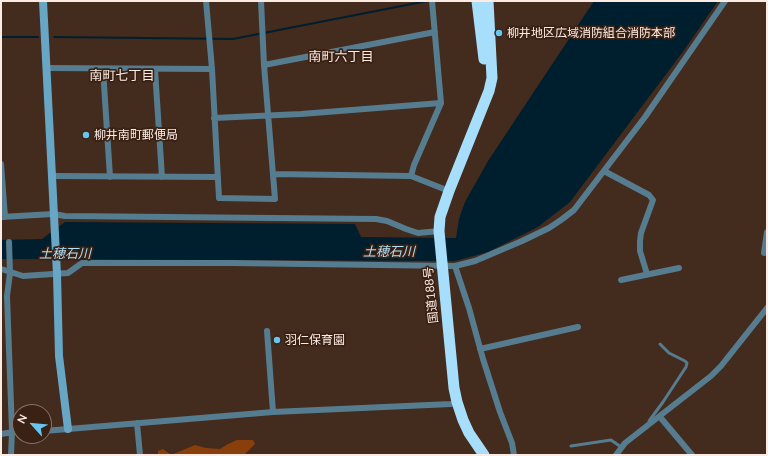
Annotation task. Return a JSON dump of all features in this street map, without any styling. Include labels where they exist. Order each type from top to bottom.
[{"type":"highway","name":"国道188号","points":[[477,1],[485,77],[482,108]]},
{"type":"highway","name":"国道188号","points":[[484,455],[469,433],[457,402],[454,388],[439,233],[440,217],[489,92],[492,78],[488,1]]},
{"type":"street","points":[[43,1],[57,274],[59,356],[68,429]]},
{"type":"street","points":[[206,1],[212,69],[219,198],[275,199],[264,65],[261,1]]},
{"type":"street","points":[[411,176],[441,102],[432,1]]},
{"type":"street","points":[[1,269],[23,276],[68,273],[82,263],[455,266],[475,261],[522,241],[561,220],[574,210],[645,117],[725,1]]},
{"type":"street","points":[[264,65],[435,32]]},
{"type":"street","points":[[47,68],[155,70],[212,69]]},
{"type":"street","points":[[103,69],[110,176]]},
{"type":"street","points":[[155,70],[162,176]]},
{"type":"street","points":[[214,118],[301,114],[441,102]]},
{"type":"street","points":[[1,164],[3,217],[53,214],[65,216],[376,219],[387,221],[406,230],[418,233],[439,233]]},
{"type":"street","points":[[604,171],[649,195],[653,200],[641,233],[640,241],[640,251],[647,274]]},
{"type":"street","points":[[273,174],[411,176],[449,191]]},
{"type":"street","points":[[52,176],[218,177]]},
{"type":"street","points":[[764,253],[767,232]]},
{"type":"street","points":[[9,242],[10,273],[7,296],[12,431],[11,455]]},
{"type":"street","points":[[455,266],[500,412],[512,443],[514,455]]},
{"type":"street","points":[[621,280],[679,268]]},
{"type":"street","points":[[616,455],[621,447],[711,376],[721,366],[767,308]]},
{"type":"street","points":[[480,349],[578,327]]},
{"type":"street","points":[[267,330],[273,412]]},
{"type":"street","points":[[52,430],[273,412],[451,404],[457,402]]},
{"type":"street","points":[[660,417],[692,455]]},
{"type":"street","points":[[137,423],[140,455]]},
{"type":"street","points":[[1,434],[7,434],[12,431]]},
{"type":"lane","points":[[648,425],[686,367],[687,363],[669,353],[660,344]]},
{"type":"lane","points":[[571,446],[611,440],[621,447]]},
{"type":"shaded area","points":[[237,440],[253,440],[255,444],[244,455],[171,455],[195,445],[206,448],[220,449]]},
{"type":"shaded area","points":[[163,449],[171,455],[158,455],[158,451]]},
{"type":"water","name":"土穂石川","points":[[594,1],[718,1],[682,53],[570,202],[538,227],[488,252],[455,261],[1,259],[1,240],[42,239],[65,222],[355,224],[361,237],[456,238],[459,219],[465,202],[488,161]]},
{"type":"waterway","points":[[54,37],[233,39],[427,1]]},
{"type":"waterway","points":[[1,37],[38,37]]},
{"type":"place","name":"柳井地区広域消防組合消防本部","points":[[499,33]]},
{"type":"place","name":"柳井南町郵便局","points":[[86,135]]},
{"type":"place","name":"羽仁保育園","points":[[277,340]]},
{"type":"district","name":"南町六丁目","points":[[341,57]]},
{"type":"district","name":"南町七丁目","points":[[122,76]]}]
